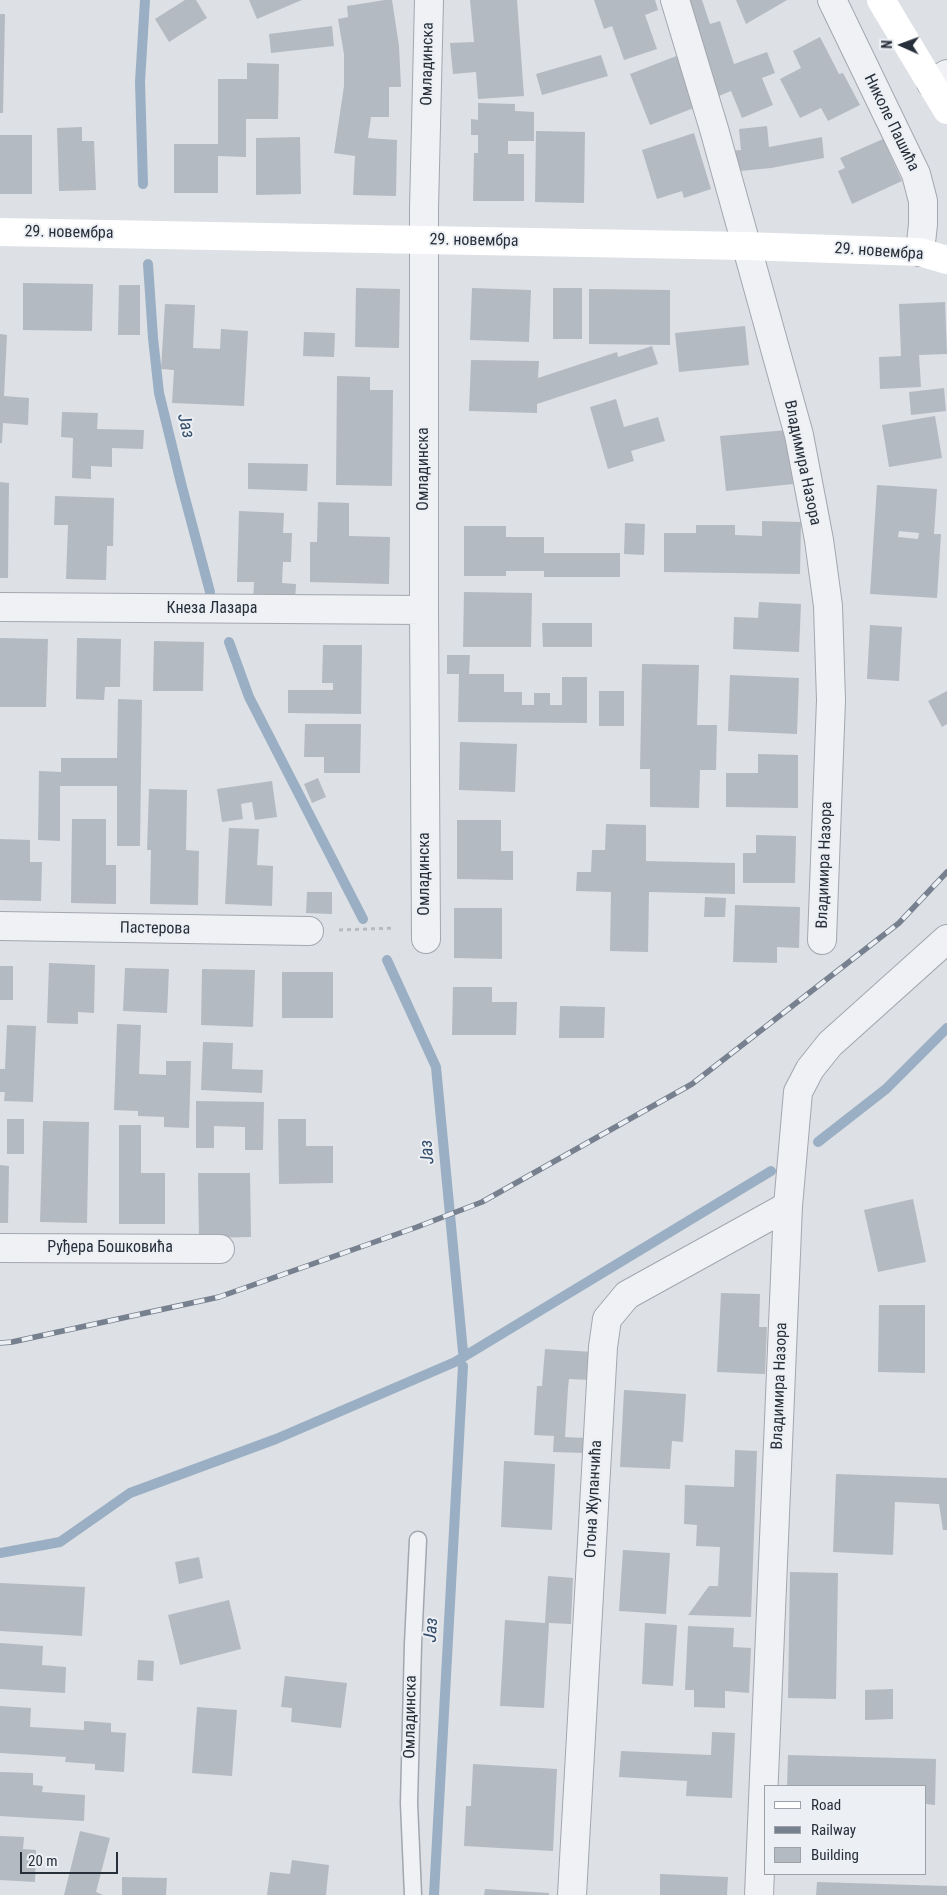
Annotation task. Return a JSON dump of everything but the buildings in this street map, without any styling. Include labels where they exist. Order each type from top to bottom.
[{"type":"street","name":"Омладинска","points":[[426,933],[424,240],[429,0]]},
{"type":"street","name":"Владимира Назора","points":[[675,0],[714,129],[799,435],[819,540],[828,606],[831,700],[822,940]]},
{"type":"street","name":"Николе Пашића","points":[[832,0],[916,174],[923,201],[920,252]]},
{"type":"street","points":[[881,0],[939,78],[947,110]]},
{"type":"street","name":"29. новембра","points":[[0,232],[745,246],[920,252],[947,260]]},
{"type":"street","name":"Кнеза Лазара","points":[[0,607],[424,610]]},
{"type":"street","name":"Пастерова","points":[[0,926],[309,932]]},
{"type":"street","name":"Владимира Назора","points":[[759,1895],[788,1206],[798,1092],[810,1069],[830,1044],[947,939]]},
{"type":"street","name":"Отона Жупанчића","points":[[572,1895],[602,1347],[607,1319],[627,1295],[788,1206]]},
{"type":"street","name":"Руђера Бошковића","points":[[0,1248],[220,1249]]},
{"type":"lane","name":"Омладинска","points":[[413,1895],[410,1794],[413,1644],[418,1540]]},
{"type":"path","points":[[309,932],[426,933]]},
{"type":"waterway","name":"Јаз","points":[[143,184],[140,82],[145,0]]},
{"type":"waterway","name":"Јаз","points":[[148,264],[159,393],[210,592]]},
{"type":"waterway","name":"Јаз","points":[[229,642],[249,697],[363,919]]},
{"type":"waterway","name":"Јаз","points":[[387,960],[436,1067],[463,1352]]},
{"type":"waterway","points":[[818,1142],[886,1089],[947,1028]]},
{"type":"waterway","points":[[0,1553],[60,1542],[130,1493],[276,1439],[455,1362],[771,1171]]},
{"type":"waterway","name":"Јаз","points":[[434,1895],[463,1366]]},
{"type":"railway","points":[[0,1343],[219,1297],[482,1202],[692,1084],[899,923],[947,872]]}]
